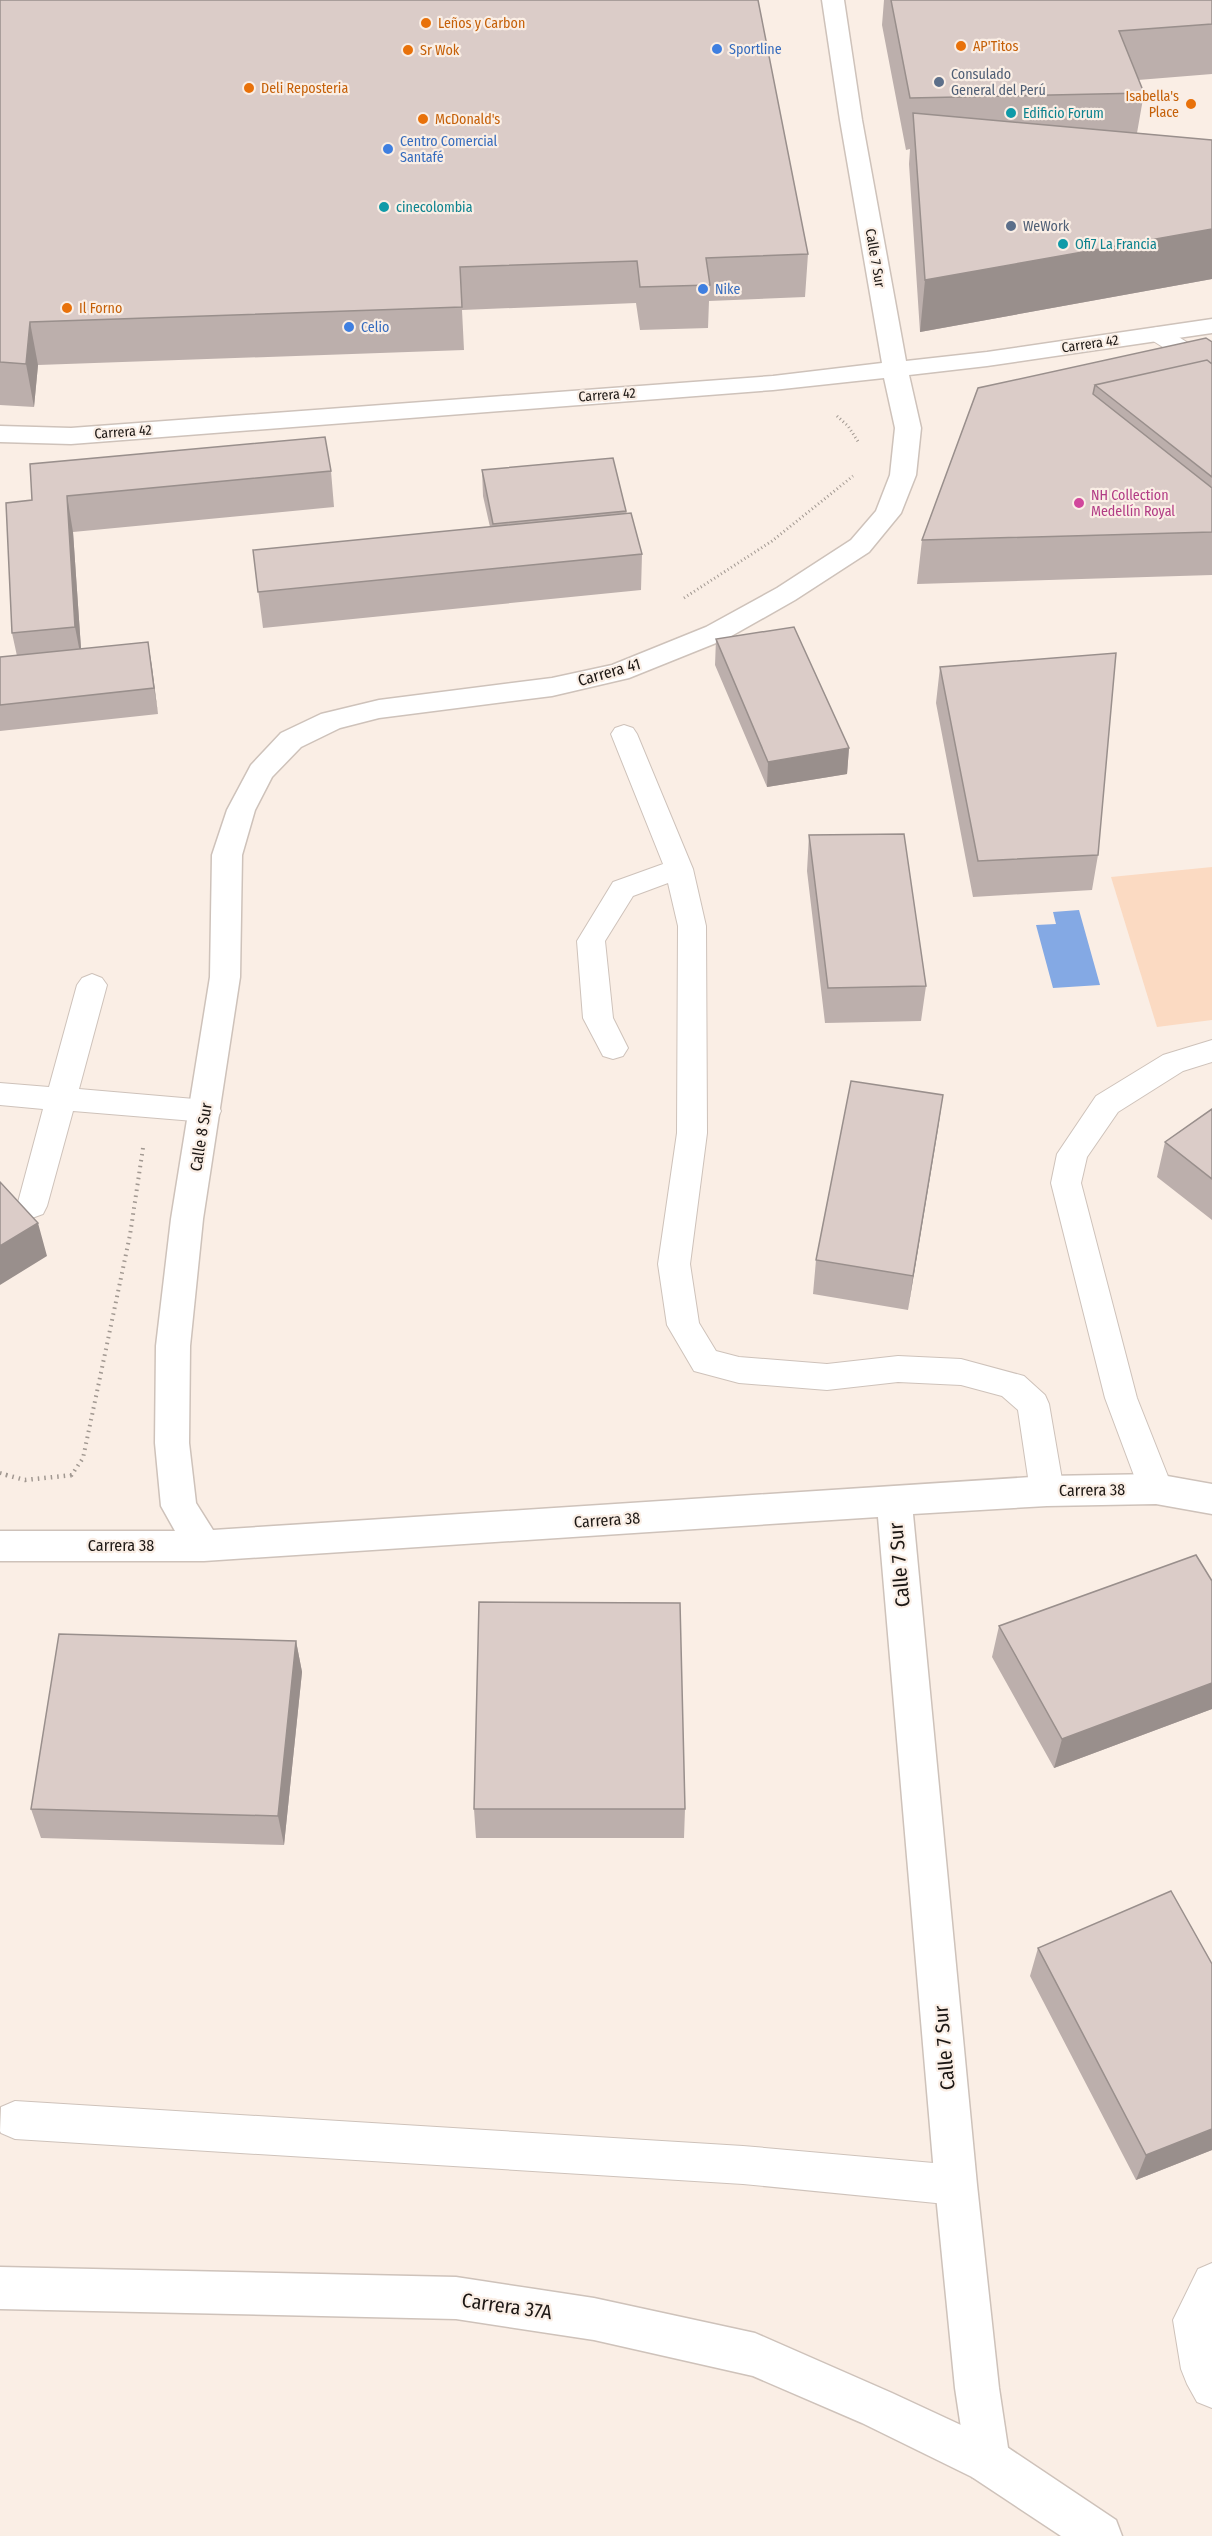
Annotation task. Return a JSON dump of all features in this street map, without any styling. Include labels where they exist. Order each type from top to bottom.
[{"type":"street","name":"Calle 7 Sur","points":[[833,0],[851,120],[895,370],[908,428],[903,475],[888,513]]},
{"type":"street","name":"Carrera 42","points":[[0,434],[71,436],[773,383],[895,370],[1212,326]]},
{"type":"street","name":"Carrera 41","points":[[291,740],[331,721],[379,709],[552,687],[619,672],[716,633],[786,594],[860,546],[888,513]]},
{"type":"street","name":"Calle 8 Sur","points":[[204,1546],[179,1506],[172,1443],[173,1346],[187,1219],[206,1111],[225,977],[227,855],[241,810],[261,772],[291,740]]},
{"type":"street","name":"Carrera 38","points":[[0,1546],[204,1546],[1047,1491],[1156,1489],[1212,1499]]},
{"type":"street","name":"Calle 7 Sur","points":[[894,1501],[956,2185],[977,2388],[988,2461]]},
{"type":"street","name":"Carrera 37A","points":[[0,2288],[456,2298],[594,2319],[755,2355],[877,2408],[988,2461]]},
{"type":"street","points":[[988,2461],[1100,2536]]},
{"type":"lane","points":[[1158,334],[1212,368]]},
{"type":"lane","points":[[624,734],[679,869],[692,926],[692,1133],[674,1264],[683,1325],[705,1362],[739,1370],[827,1377],[898,1369],[961,1372],[1012,1385],[1033,1404],[1047,1491]]},
{"type":"lane","points":[[613,1048],[598,1017],[591,941],[623,889],[679,869]]},
{"type":"lane","points":[[32,1206],[92,985]]},
{"type":"lane","points":[[1156,1489],[1121,1398],[1066,1183],[1072,1154],[1107,1104],[1173,1064],[1212,1051]]},
{"type":"lane","points":[[0,1094],[206,1111]]},
{"type":"lane","points":[[15,2120],[743,2165],[956,2185]]},
{"type":"lane","points":[[1212,2283],[1193,2320],[1202,2369],[1212,2387]]},
{"type":"path","points":[[832,412],[848,426],[862,447]]},
{"type":"path","points":[[681,600],[736,566],[795,524],[860,470]]},
{"type":"path","points":[[0,1473],[25,1480],[72,1476],[83,1458],[130,1235],[151,1106]]},
{"type":"shaded area","points":[[1212,867],[1212,1020],[1157,1027],[1111,877]]},
{"type":"water","points":[[1079,910],[1100,985],[1053,988],[1036,925],[1056,924],[1053,912]]},
{"type":"building","name":"Centro Comercial Santafé","points":[[0,0],[758,0],[808,254],[706,258],[710,285],[640,287],[637,261],[460,267],[462,307],[30,322],[26,364],[0,362]]},
{"type":"building","points":[[891,0],[1212,0],[1212,24],[1119,31],[1144,93],[910,98]]},
{"type":"building","points":[[913,113],[1212,140],[1212,229],[925,280]]},
{"type":"building","points":[[1206,338],[1212,342],[1212,364],[1207,360],[1095,385],[1093,394],[1212,488],[1212,532],[922,540],[978,388]]},
{"type":"building","points":[[1207,360],[1212,364],[1212,477],[1095,385]]},
{"type":"building","points":[[325,437],[331,471],[67,496],[75,627],[12,633],[6,503],[32,500],[30,464]]},
{"type":"building","points":[[613,458],[626,511],[493,524],[482,470]]},
{"type":"building","points":[[631,513],[642,554],[258,592],[253,550]]},
{"type":"building","points":[[794,627],[849,748],[768,762],[716,639]]},
{"type":"building","points":[[148,642],[154,688],[0,705],[0,657]]},
{"type":"building","points":[[1116,653],[1098,855],[978,861],[940,667]]},
{"type":"building","points":[[904,834],[926,986],[828,988],[809,835]]},
{"type":"building","points":[[851,1081],[943,1095],[913,1276],[816,1260]]},
{"type":"building","points":[[1212,1109],[1212,1179],[1165,1142]]},
{"type":"building","points":[[0,1182],[38,1223],[0,1246]]},
{"type":"building","points":[[1196,1555],[1212,1581],[1212,1683],[1062,1739],[999,1626]]},
{"type":"building","points":[[479,1602],[680,1603],[685,1809],[474,1809]]},
{"type":"building","points":[[59,1634],[296,1641],[278,1816],[31,1809]]},
{"type":"building","points":[[1171,1891],[1212,1964],[1212,2129],[1146,2155],[1038,1948]]},
{"type":"place","name":"Leños y Carbon","points":[[426,23]]},
{"type":"place","name":"AP'Titos","points":[[961,46]]},
{"type":"place","name":"Sportline","points":[[717,49]]},
{"type":"place","name":"Sr Wok","points":[[408,50]]},
{"type":"place","name":"Consulado General del Perú","points":[[939,82]]},
{"type":"place","name":"Deli Reposteria","points":[[249,88]]},
{"type":"place","name":"Isabella's Place","points":[[1191,104]]},
{"type":"place","name":"Edificio Forum","points":[[1011,113]]},
{"type":"place","name":"McDonald's","points":[[423,119]]},
{"type":"place","name":"Centro Comercial Santafé","points":[[388,149]]},
{"type":"place","name":"cinecolombia","points":[[384,207]]},
{"type":"place","name":"WeWork","points":[[1011,226]]},
{"type":"place","name":"Ofi7 La Francia","points":[[1063,244]]},
{"type":"place","name":"Nike","points":[[703,289]]},
{"type":"place","name":"Il Forno","points":[[67,308]]},
{"type":"place","name":"Celio","points":[[349,327]]},
{"type":"place","name":"NH Collection Medellín Royal","points":[[1079,503]]}]
